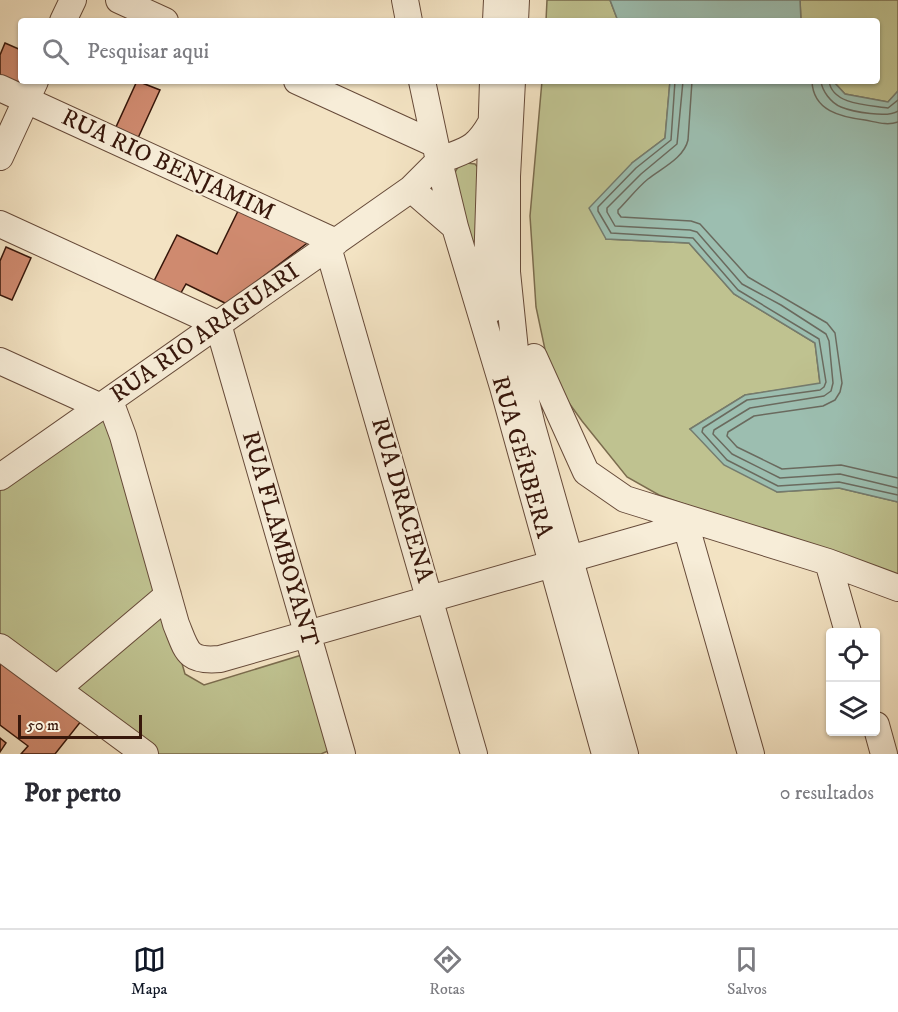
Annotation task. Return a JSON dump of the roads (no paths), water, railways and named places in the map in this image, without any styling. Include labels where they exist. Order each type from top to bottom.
[{"type":"street","points":[[64,18],[73,0]]},
{"type":"street","points":[[119,0],[158,18]]},
{"type":"street","points":[[405,0],[408,18]]},
{"type":"street","points":[[496,18],[497,0]]},
{"type":"street","points":[[514,18],[516,0]]},
{"type":"street","points":[[303,84],[437,152],[474,147],[482,140],[491,123]]},
{"type":"street","name":"RUA GÉRBERA","points":[[423,84],[455,227],[503,387],[625,754]]},
{"type":"street","points":[[493,84],[487,269],[503,387]]},
{"type":"street","points":[[512,84],[507,176],[507,272],[516,360],[561,562]]},
{"type":"street","name":"RUA RIO BENJAMIM","points":[[0,88],[31,91],[332,245]]},
{"type":"street","points":[[0,157],[31,91]]},
{"type":"street","name":"RUA RIO ARAGUARI","points":[[0,477],[411,189],[437,152]]},
{"type":"street","points":[[411,189],[455,227]]},
{"type":"street","points":[[0,224],[218,324]]},
{"type":"street","name":"RUA DRACENA","points":[[332,245],[474,754]]},
{"type":"street","name":"RUA FLAMBOYANT","points":[[218,324],[308,635],[339,753]]},
{"type":"street","points":[[534,357],[586,472],[626,499],[692,524],[828,562],[898,588]]},
{"type":"street","points":[[0,361],[104,404],[123,436],[168,595],[187,651],[193,657],[203,661],[220,659],[308,635],[692,524]]},
{"type":"street","points":[[692,524],[751,754]]},
{"type":"street","name":"RUA GÉRBERA","points":[[561,562],[605,754]]},
{"type":"street","points":[[828,562],[847,628]]},
{"type":"street","points":[[57,689],[168,595]]},
{"type":"street","points":[[0,647],[145,754]]},
{"type":"street","points":[[879,736],[884,754]]},
{"type":"water","points":[[610,0],[800,0],[801,18],[617,18]]},
{"type":"water","points":[[670,84],[836,84],[845,94],[888,102],[898,91],[898,502],[839,488],[777,492],[724,465],[690,429],[745,395],[820,383],[815,343],[734,294],[689,243],[606,239],[589,208],[632,163],[665,138]]}]
